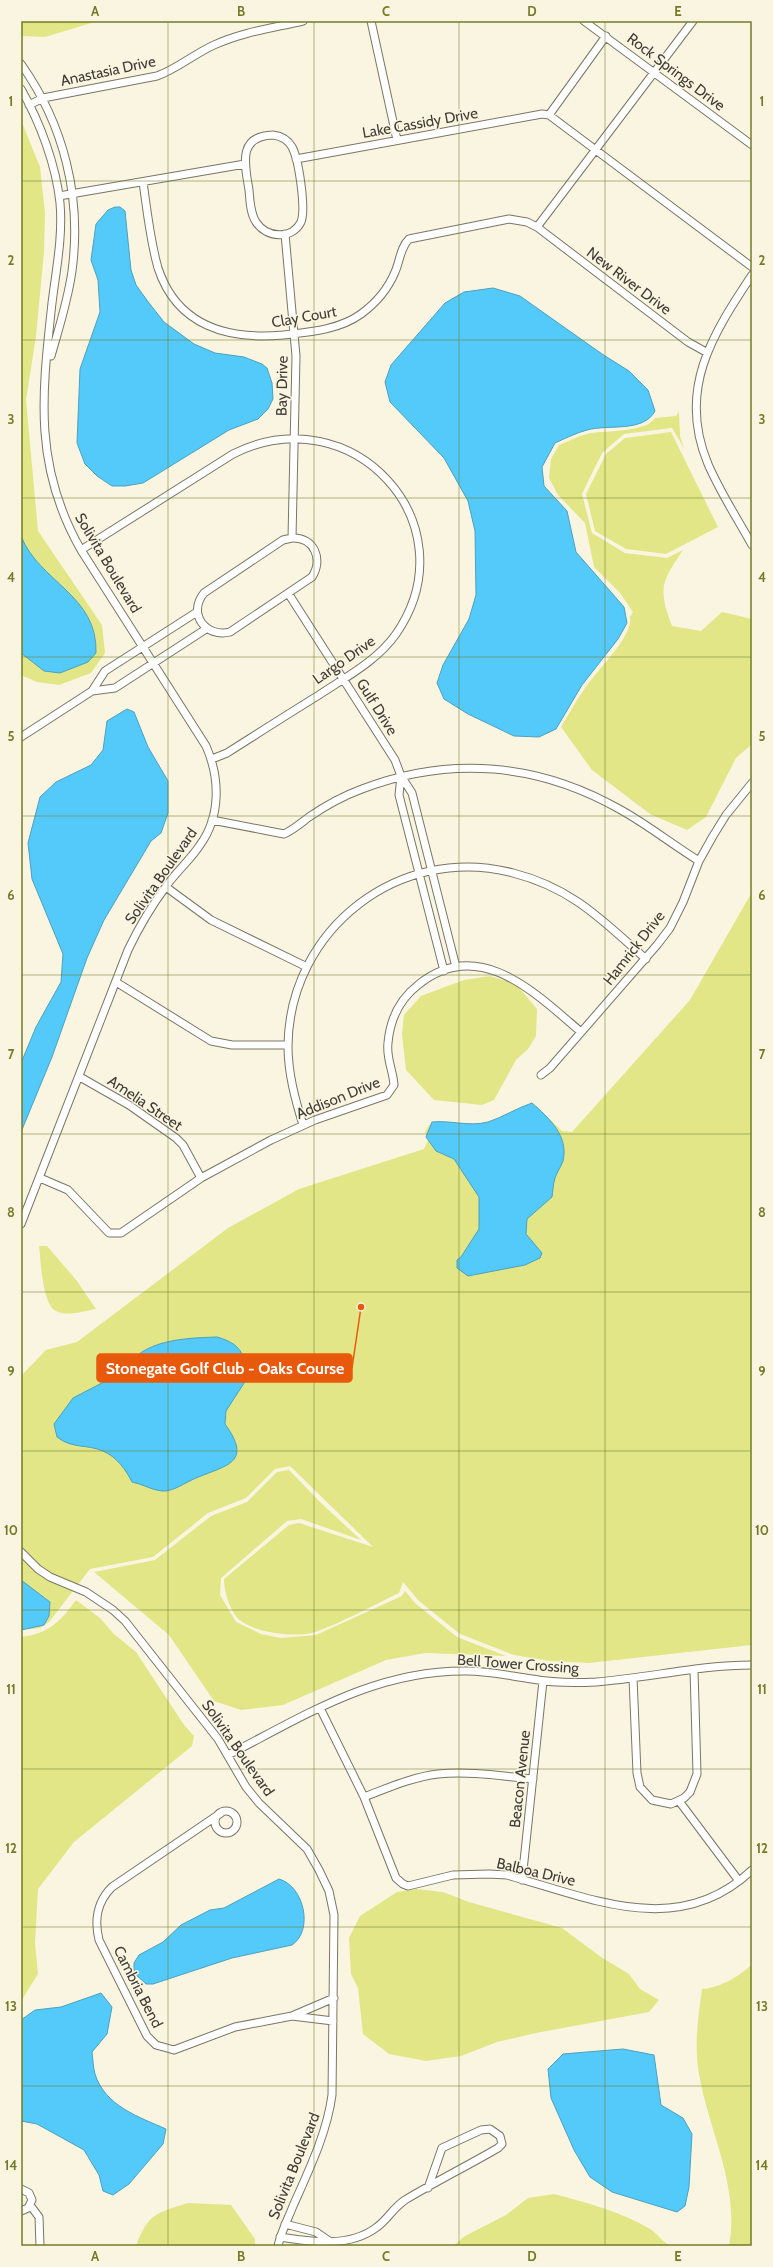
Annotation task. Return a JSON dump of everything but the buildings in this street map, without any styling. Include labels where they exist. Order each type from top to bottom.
[{"type":"street","name":"Anastasia Drive","points":[[29,105],[43,98],[157,76],[223,41],[304,21]]},
{"type":"street","points":[[371,21],[397,140]]},
{"type":"street","name":"Rock Springs Drive","points":[[584,21],[752,145]]},
{"type":"street","points":[[537,227],[692,21]]},
{"type":"street","points":[[606,36],[549,115],[752,267]]},
{"type":"street","name":"Solivita Boulevard","points":[[21,64],[43,98],[57,130],[73,193],[75,220],[72,271],[66,301],[46,376]]},
{"type":"street","name":"Solivita Boulevard","points":[[21,89],[29,105],[52,165],[58,196],[60,233],[58,263],[43,418],[50,473],[60,507],[81,550],[206,746],[212,759],[216,786],[212,820],[200,846],[166,886],[136,934],[21,1224]]},
{"type":"street","name":"Lake Cassidy Drive","points":[[296,159],[542,114],[549,115]]},
{"type":"street","points":[[268,135],[277,135],[285,139],[292,147],[296,159],[303,212],[300,224],[285,234],[268,233],[256,222],[252,212],[245,164],[245,153],[250,144],[258,138],[268,135]]},
{"type":"street","points":[[58,196],[245,164]]},
{"type":"street","name":"Clay Court","points":[[143,182],[159,269],[169,291],[184,309],[205,324],[236,335],[256,336],[295,333],[325,329],[343,324],[367,309],[388,287],[395,273],[403,247],[414,237],[509,220],[527,222],[537,227]]},
{"type":"street","name":"New River Drive","points":[[537,227],[688,342],[706,352]]},
{"type":"street","name":"Bay Drive","points":[[285,234],[295,333],[292,538]]},
{"type":"street","points":[[752,275],[722,320],[706,352],[696,396],[697,420],[701,443],[714,476],[752,545]]},
{"type":"street","name":"Largo Drive","points":[[81,550],[233,454],[259,443],[294,439],[314,440],[334,444],[353,452],[370,463],[396,490],[407,509],[416,536],[419,559],[416,587],[405,619],[396,634],[378,655],[344,679],[227,753],[212,759]]},
{"type":"street","points":[[292,538],[303,540],[312,546],[316,552],[318,563],[312,577],[230,632],[220,634],[206,629],[200,622],[197,612],[198,602],[204,593],[283,540],[292,538]]},
{"type":"street","name":"Gulf Drive","points":[[288,593],[395,760],[401,776],[412,793],[456,967]]},
{"type":"street","points":[[92,691],[102,673],[197,612]]},
{"type":"street","points":[[21,737],[92,691],[112,689],[206,629]]},
{"type":"street","points":[[212,820],[284,834],[343,797],[401,776],[433,769],[469,767],[506,770],[556,781],[590,793],[622,810],[700,861]]},
{"type":"street","name":"Gulf Drive","points":[[401,776],[400,795],[444,971]]},
{"type":"street","name":"Hamrick Drive","points":[[540,1075],[550,1068],[657,945],[677,915],[700,861],[726,816],[752,783]]},
{"type":"street","points":[[303,1125],[293,1091],[288,1045],[294,1002],[307,967],[324,939],[349,912],[378,891],[419,872],[446,867],[493,868],[513,873],[550,886],[585,905],[646,959]]},
{"type":"street","points":[[166,886],[218,924],[307,967]]},
{"type":"street","name":"Addison Drive","points":[[40,1178],[68,1190],[80,1200],[106,1230],[113,1234],[121,1233],[201,1178],[264,1143],[303,1125],[384,1097],[390,1093],[394,1085],[388,1061],[388,1042],[394,1016],[403,1001],[415,987],[430,976],[456,967],[486,968],[513,978],[582,1032]]},
{"type":"street","points":[[116,982],[211,1041],[228,1044],[288,1045]]},
{"type":"street","name":"Amelia Street","points":[[80,1077],[129,1105],[176,1138],[183,1145],[201,1178]]},
{"type":"street","name":"Solivita Boulevard","points":[[21,1552],[38,1569],[50,1577],[86,1592],[125,1620],[218,1739],[246,1787],[259,1803],[307,1849],[329,1891],[334,1914],[334,1998],[332,2095],[330,2112],[324,2132],[285,2224],[278,2246]]},
{"type":"street","name":"Bell Tower Crossing","points":[[228,1755],[356,1690],[396,1678],[417,1674],[459,1671],[489,1672],[543,1681],[596,1682],[694,1670],[752,1665]]},
{"type":"street","points":[[633,1678],[638,1782],[645,1794],[652,1800],[666,1804],[679,1801],[693,1788],[696,1774],[694,1670]]},
{"type":"street","name":"Beacon Avenue","points":[[522,1880],[543,1681]]},
{"type":"street","name":"Balboa Drive","points":[[320,1708],[364,1798],[396,1878],[403,1884],[413,1885],[435,1879],[471,1874],[507,1876],[616,1905],[646,1910],[665,1910],[693,1904],[710,1897],[739,1880],[752,1870]]},
{"type":"street","points":[[364,1798],[406,1782],[436,1774],[468,1773],[533,1779]]},
{"type":"street","points":[[679,1801],[739,1880]]},
{"type":"street","name":"Cambria Bend","points":[[221,1813],[112,1887],[102,1898],[97,1914],[96,1927],[99,1940],[147,2036],[156,2045],[174,2050],[248,2023],[292,2016],[334,1998]]},
{"type":"street","points":[[292,2016],[333,2021]]},
{"type":"street","points":[[280,2237],[314,2243],[348,2240],[370,2231],[377,2227],[393,2208],[428,2188],[498,2148],[502,2144],[500,2136],[490,2129],[481,2130],[442,2148],[428,2188]]},
{"type":"street","points":[[21,2189],[29,2193],[32,2200],[30,2205],[21,2211]]},
{"type":"street","points":[[30,2205],[39,2217],[40,2246]]},
{"type":"street","points":[[285,2224],[316,2232],[329,2241]]},
{"type":"green space","points":[[21,21],[98,21],[45,37],[21,36]]},
{"type":"green space","points":[[21,120],[40,167],[45,213],[44,252],[36,336],[26,400],[38,531],[102,625],[105,653],[91,673],[59,685],[37,682],[21,675]]},
{"type":"green space","points":[[679,412],[680,436],[684,448],[672,428],[624,434],[602,453],[582,494],[592,533],[625,553],[667,558],[683,550],[670,570],[664,586],[665,603],[672,626],[701,631],[722,612],[752,619],[752,744],[736,758],[706,817],[687,830],[650,814],[592,770],[561,727],[582,693],[620,644],[626,634],[630,617],[633,612],[620,593],[594,567],[585,523],[558,495],[549,478],[551,459],[559,445],[591,433],[626,430],[644,426],[651,423],[655,418],[676,416]]},
{"type":"green space","points":[[671,432],[718,527],[666,554],[626,549],[595,531],[586,494],[606,454],[625,438]]},
{"type":"green space","points":[[752,892],[752,1645],[589,1663],[550,1661],[514,1655],[460,1634],[419,1601],[403,1582],[399,1593],[347,1619],[315,1632],[307,1634],[287,1634],[256,1629],[241,1621],[234,1613],[226,1595],[224,1579],[289,1525],[299,1523],[373,1547],[290,1466],[275,1469],[246,1498],[208,1513],[153,1557],[90,1569],[49,1622],[40,1628],[21,1630],[21,1376],[46,1350],[77,1342],[228,1228],[299,1189],[424,1149],[428,1140],[425,1132],[429,1125],[440,1122],[476,1125],[501,1118],[527,1106],[536,1106],[562,1131],[572,1132],[690,1000]]},
{"type":"green space","points":[[490,976],[516,984],[537,1009],[536,1036],[528,1049],[516,1060],[494,1100],[482,1105],[434,1100],[406,1070],[402,1034],[404,1015],[421,996],[464,980]]},
{"type":"green space","points":[[39,1246],[47,1246],[77,1281],[96,1309],[65,1314],[56,1311],[51,1307],[43,1282]]},
{"type":"green space","points":[[289,1470],[321,1503],[361,1540],[301,1519],[287,1521],[221,1578],[220,1595],[236,1622],[261,1634],[281,1638],[316,1635],[402,1596],[405,1591],[416,1604],[457,1637],[506,1656],[425,1653],[386,1660],[283,1705],[241,1710],[214,1701],[169,1635],[94,1572],[155,1560],[211,1516],[247,1502],[277,1472]]},
{"type":"green space","points":[[76,1600],[100,1618],[114,1634],[136,1652],[184,1725],[194,1736],[192,1746],[74,1842],[38,1889],[35,1943],[38,1974],[21,2001],[21,1637],[39,1633],[53,1626]]},
{"type":"green space","points":[[416,1889],[443,1892],[469,1902],[562,1928],[601,1957],[629,1974],[640,1989],[659,2000],[649,2012],[536,2033],[497,2042],[461,2056],[426,2061],[389,2054],[363,2034],[358,1988],[351,1974],[349,1938],[360,1916],[397,1892]]},
{"type":"green space","points":[[752,1964],[752,2246],[729,2246],[731,2224],[730,2202],[722,2159],[699,2074],[697,2053],[698,2021],[702,1989],[729,1981],[742,1973]]},
{"type":"green space","points":[[554,2194],[603,2208],[627,2217],[650,2229],[671,2246],[453,2246],[465,2236],[506,2215],[528,2198]]},
{"type":"green space","points":[[188,2203],[231,2205],[255,2239],[255,2246],[136,2246],[145,2227],[155,2216],[168,2209]]},
{"type":"water","points":[[115,207],[120,207],[125,211],[131,270],[136,285],[164,322],[194,344],[215,353],[244,357],[262,364],[267,368],[272,383],[273,399],[268,409],[258,419],[229,430],[143,483],[125,486],[112,486],[97,476],[85,464],[77,443],[80,369],[100,312],[98,280],[91,260],[96,224],[108,210]]},
{"type":"water","points":[[493,288],[520,296],[602,354],[629,371],[648,390],[655,411],[650,418],[634,425],[587,430],[555,443],[542,467],[544,486],[567,511],[576,552],[624,607],[627,623],[618,639],[582,685],[556,729],[539,737],[514,736],[468,714],[444,699],[437,683],[443,665],[469,619],[476,595],[475,531],[468,501],[444,458],[390,402],[385,382],[391,365],[445,303],[464,292]]},
{"type":"water","points":[[21,536],[29,552],[78,603],[88,617],[94,633],[96,653],[88,662],[60,673],[44,671],[21,653]]},
{"type":"water","points":[[127,709],[134,712],[148,747],[168,781],[168,813],[161,833],[151,841],[104,920],[87,958],[52,1057],[21,1132],[21,1063],[36,1027],[61,982],[63,954],[32,879],[28,843],[40,797],[56,782],[91,765],[103,750],[107,721]]},
{"type":"water","points":[[532,1103],[551,1121],[556,1128],[563,1144],[564,1152],[563,1161],[554,1180],[552,1197],[527,1219],[526,1234],[542,1253],[540,1258],[525,1265],[468,1276],[457,1268],[457,1260],[461,1257],[479,1229],[479,1197],[454,1159],[436,1151],[426,1137],[432,1122],[474,1124],[488,1122]]},
{"type":"water","points":[[217,1337],[236,1346],[240,1351],[245,1362],[248,1377],[226,1411],[225,1424],[237,1447],[236,1455],[233,1461],[218,1470],[175,1488],[162,1491],[132,1482],[120,1464],[113,1457],[103,1451],[74,1445],[57,1437],[54,1424],[73,1398],[125,1371],[132,1360],[141,1352],[165,1342],[192,1338]]},
{"type":"water","points":[[21,1580],[50,1602],[49,1616],[44,1625],[21,1630]]},
{"type":"water","points":[[279,1879],[288,1883],[295,1890],[303,1909],[303,1929],[299,1938],[292,1945],[232,1958],[153,1984],[146,1984],[134,1973],[134,1963],[139,1955],[163,1942],[181,1925],[210,1910],[224,1908]]},
{"type":"water","points":[[101,1993],[112,2007],[107,2034],[92,2052],[94,2071],[100,2085],[115,2102],[124,2109],[166,2129],[163,2144],[129,2184],[113,2195],[103,2191],[99,2175],[84,2150],[37,2124],[21,2121],[21,2020],[35,2010],[61,2007]]},
{"type":"water","points":[[623,2049],[654,2055],[661,2105],[683,2118],[692,2134],[689,2187],[685,2206],[677,2212],[612,2192],[590,2177],[574,2150],[551,2098],[548,2069],[563,2054]]},
{"type":"place","name":"Stonegate Golf Club - Oaks Course","points":[[361,1307]]}]
